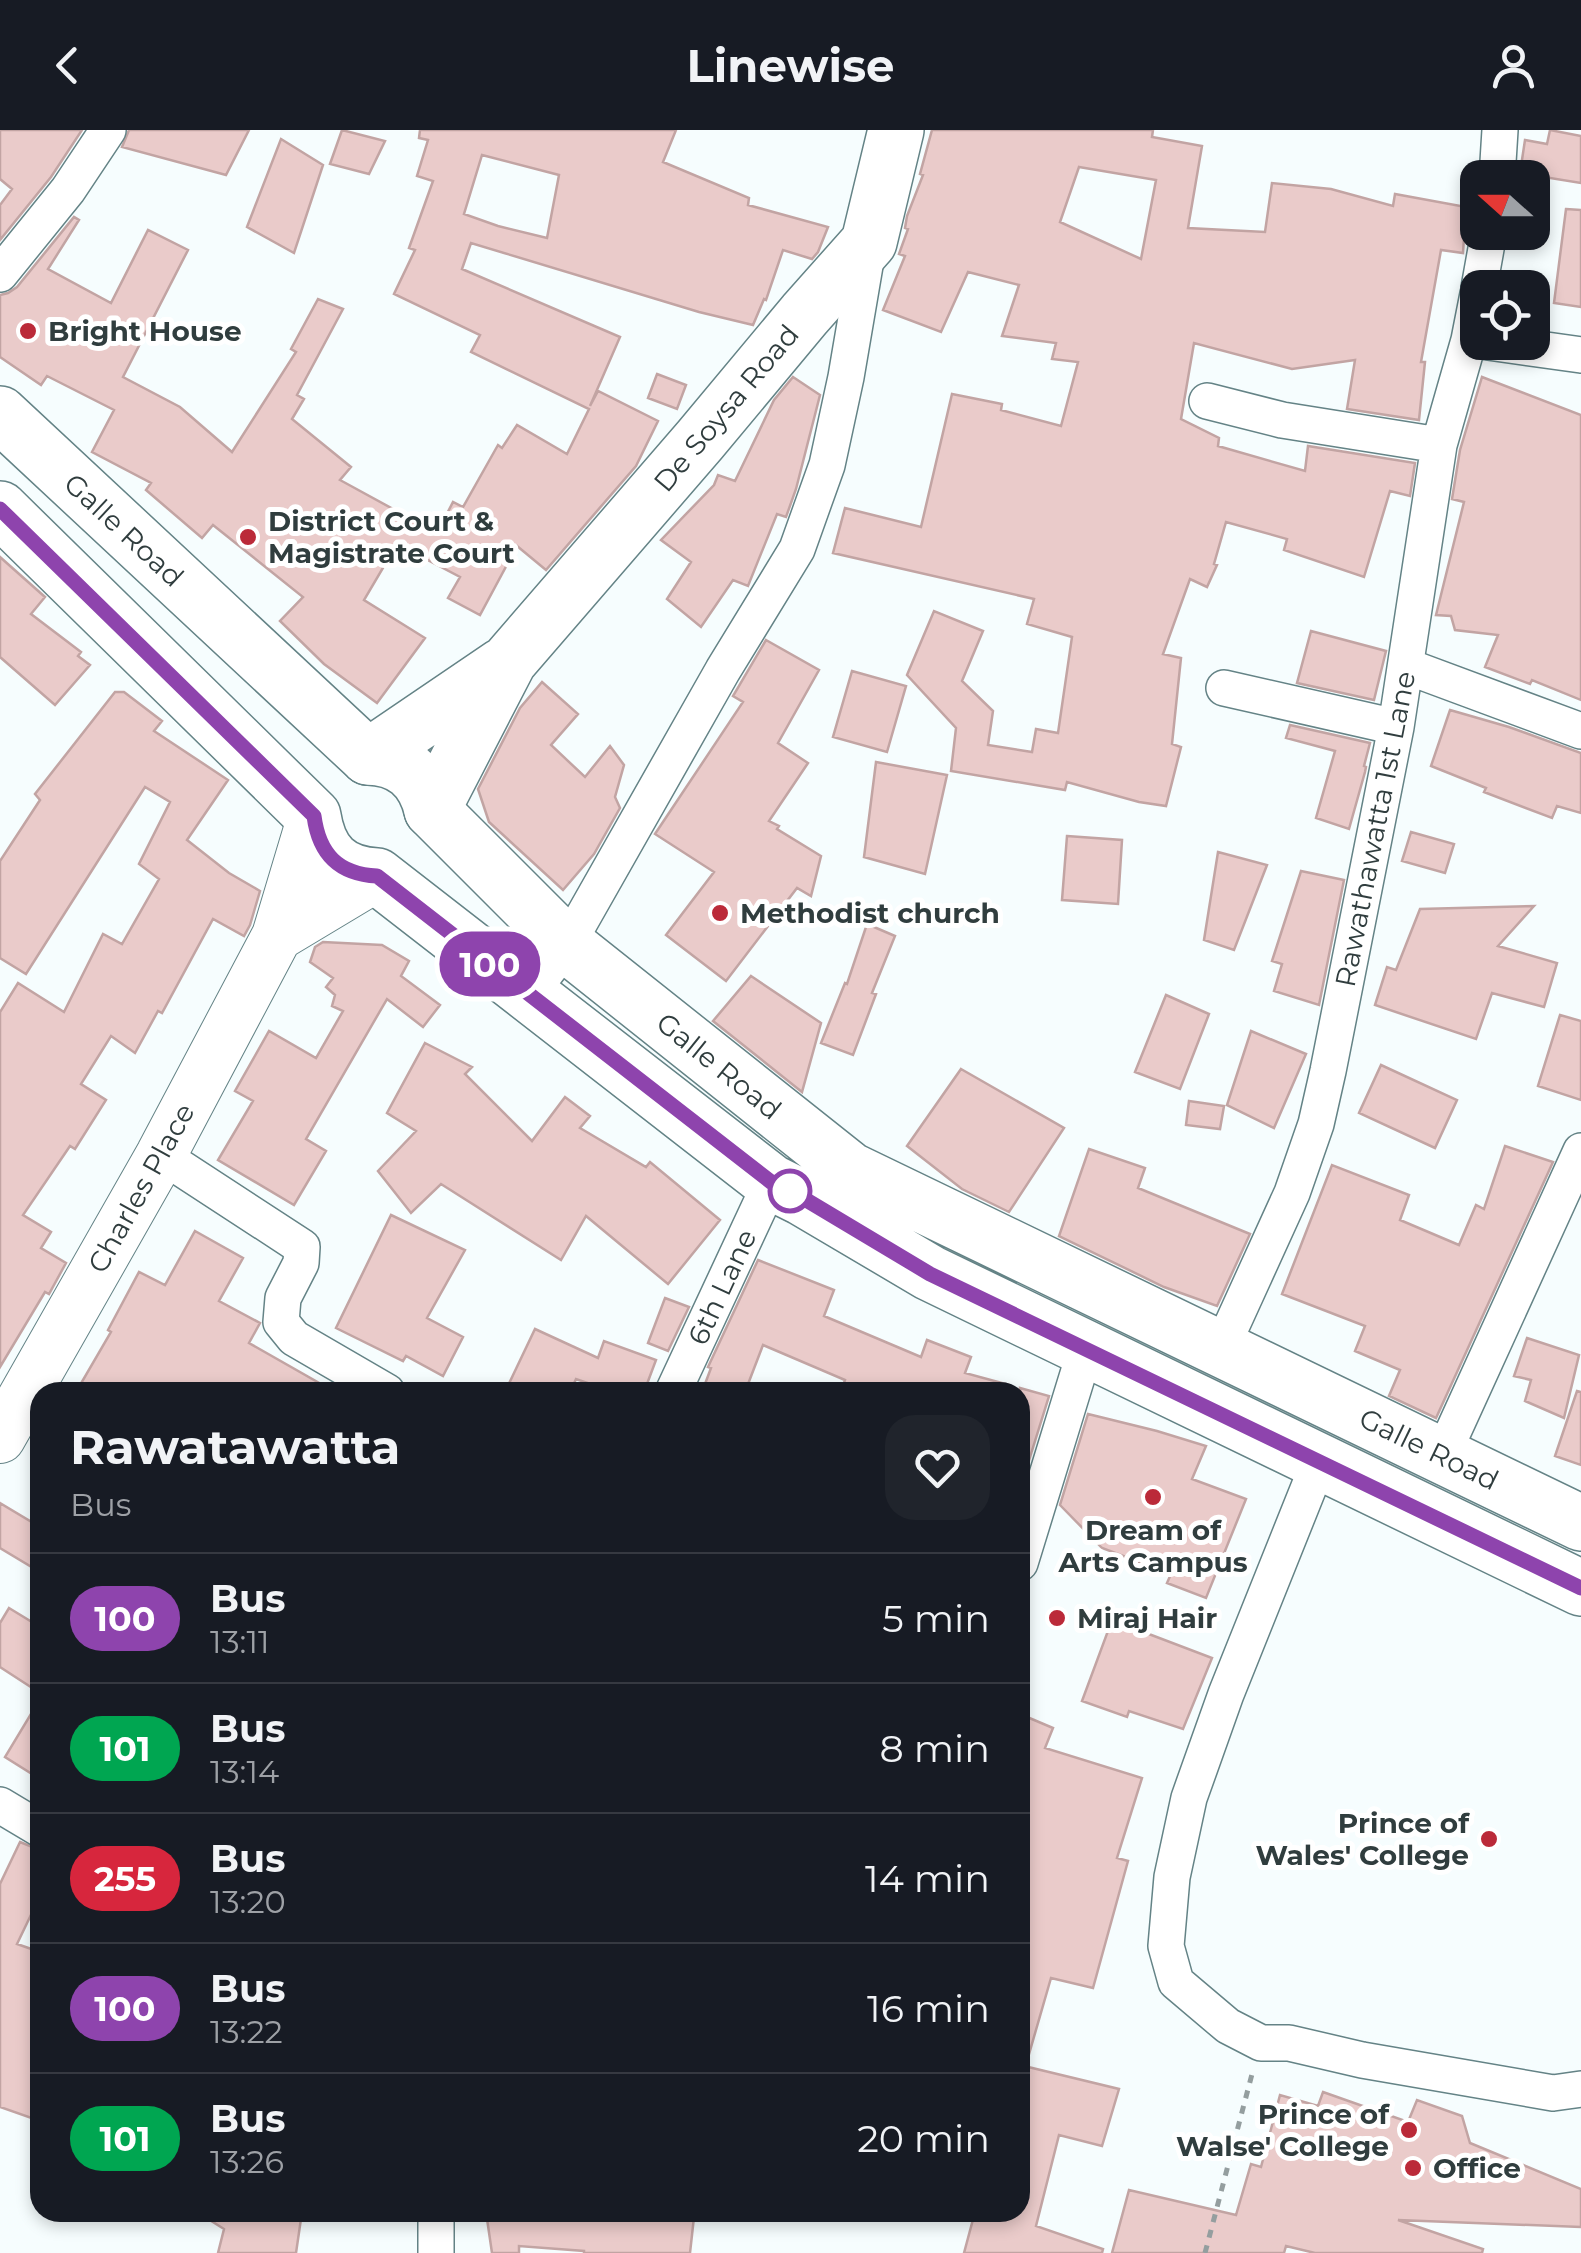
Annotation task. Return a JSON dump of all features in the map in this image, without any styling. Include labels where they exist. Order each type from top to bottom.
[{"type":"main road","name":"De Soysa Road","points":[[432,810],[509,661],[869,242],[896,130]]},
{"type":"main road","name":"Galle Road","points":[[0,414],[368,757],[396,762],[408,769],[423,786],[432,810],[566,944],[850,1170],[1581,1524]]},
{"type":"main road","points":[[0,509],[314,816],[316,835],[337,864],[352,872],[377,876],[400,868],[418,854],[429,835],[432,810]]},
{"type":"main road","name":"De Soysa Road","points":[[314,816],[314,804],[325,780],[335,770],[368,757],[509,661]]},
{"type":"main road","points":[[377,876],[771,1182],[930,1274],[1581,1588]]},
{"type":"street","points":[[0,274],[68,190],[108,130]]},
{"type":"street","points":[[1498,160],[1500,130]]},
{"type":"street","points":[[530,995],[566,944],[797,549],[827,466],[869,242]]},
{"type":"street","points":[[1550,351],[1581,355]]},
{"type":"street","name":"Rawathawatta 1st Lane","points":[[1221,1349],[1292,1193],[1316,1124],[1396,727],[1440,445],[1471,360]]},
{"type":"street","points":[[1207,401],[1282,420],[1440,445]]},
{"type":"street","points":[[1406,666],[1581,731]]},
{"type":"street","points":[[1224,688],[1396,727]]},
{"type":"street","name":"Charles Place","points":[[32,1382],[162,1155],[277,936],[314,816]]},
{"type":"street","points":[[277,936],[377,876]]},
{"type":"street","points":[[1442,1456],[1581,1151]]},
{"type":"street","points":[[162,1155],[302,1246],[301,1263],[283,1298],[281,1322],[294,1338],[370,1382]]},
{"type":"street","name":"6th Lane","points":[[678,1382],[771,1182]]},
{"type":"street","points":[[1030,1530],[1086,1348]]},
{"type":"street","name":"Charles Place","points":[[0,1438],[30,1386]]},
{"type":"street","points":[[1319,1462],[1188,1798],[1172,1877],[1166,1946],[1176,1982],[1228,2026],[1261,2042],[1289,2043],[1362,2060],[1554,2092],[1581,2089]]},
{"type":"street","points":[[0,1805],[30,1823]]},
{"type":"street","points":[[436,2222],[436,2253]]},
{"type":"path","points":[[1205,2253],[1261,2042]]},
{"type":"building","points":[[0,130],[82,130],[51,177],[0,240],[0,205],[12,189],[0,179]]},
{"type":"building","points":[[129,130],[249,130],[226,175],[122,147]]},
{"type":"building","points":[[342,130],[385,141],[369,174],[330,164]]},
{"type":"building","points":[[420,130],[676,130],[663,162],[749,198],[748,205],[828,227],[812,259],[783,250],[753,325],[471,243],[462,269],[620,337],[590,406],[598,391],[658,421],[636,466],[546,570],[517,546],[480,615],[448,598],[460,577],[397,544],[364,600],[425,638],[377,703],[324,664],[280,621],[303,597],[213,525],[202,538],[146,490],[151,483],[92,452],[114,410],[47,376],[41,385],[0,357],[0,295],[17,287],[74,217],[79,220],[48,269],[111,303],[148,230],[188,250],[123,377],[180,407],[232,452],[296,352],[291,349],[318,299],[343,309],[297,395],[304,399],[292,419],[351,467],[340,480],[437,533],[453,502],[463,507],[498,445],[502,448],[517,425],[567,454],[589,409],[471,352],[480,335],[394,294],[415,250],[409,248],[433,181],[417,176],[428,140],[419,138]],"holes":[[[482,155],[559,175],[547,238],[464,214]]]},
{"type":"building","points":[[932,130],[1153,130],[1152,137],[1202,146],[1188,228],[1265,232],[1272,183],[1331,189],[1393,206],[1395,194],[1460,206],[1463,253],[1441,250],[1421,362],[1425,362],[1419,420],[1347,409],[1355,360],[1292,369],[1194,343],[1181,419],[1219,438],[1218,446],[1305,471],[1308,446],[1415,463],[1410,496],[1390,491],[1364,577],[1284,550],[1287,539],[1226,522],[1214,564],[1217,565],[1207,587],[1190,579],[1163,654],[1181,658],[1172,744],[1181,747],[1166,806],[1067,782],[1065,790],[951,771],[956,728],[907,675],[934,611],[983,631],[962,681],[993,711],[988,745],[1032,752],[1036,729],[1058,733],[1072,637],[1027,624],[1034,599],[833,553],[845,508],[921,527],[952,394],[1002,404],[1001,410],[1061,426],[1078,362],[1052,359],[1056,343],[1002,336],[1019,285],[968,272],[941,332],[883,310],[905,256],[899,254],[908,229],[907,216],[923,175],[920,174]],"holes":[[[1079,167],[1156,180],[1141,259],[1060,222]]]},
{"type":"building","points":[[1550,130],[1581,136],[1581,183],[1550,178],[1550,160],[1522,160],[1525,140],[1547,144]]},
{"type":"building","points":[[281,139],[323,165],[294,253],[247,227]]},
{"type":"building","points":[[1566,209],[1581,210],[1581,307],[1554,303]]},
{"type":"building","points":[[657,374],[686,385],[677,409],[648,398]]},
{"type":"building","points":[[793,377],[820,395],[786,517],[777,514],[748,586],[733,580],[701,627],[667,599],[691,562],[661,540],[714,485],[718,475],[735,481],[774,400]]},
{"type":"building","points":[[1482,377],[1581,415],[1581,700],[1485,667],[1498,635],[1455,630],[1451,616],[1436,615],[1464,502],[1452,499],[1460,450]]},
{"type":"building","points":[[0,557],[45,597],[31,614],[81,652],[78,656],[90,665],[55,705],[0,657]]},
{"type":"building","points":[[1311,631],[1386,651],[1374,700],[1297,683]]},
{"type":"building","points":[[766,640],[819,670],[778,743],[808,763],[769,821],[821,856],[811,896],[797,888],[726,981],[666,935],[714,872],[655,834],[743,702],[733,696]]},
{"type":"building","points":[[852,671],[906,686],[887,752],[833,737]]},
{"type":"building","points":[[542,682],[578,714],[551,745],[585,777],[610,746],[624,765],[615,797],[620,808],[594,854],[563,890],[489,822],[478,789],[520,708]]},
{"type":"building","points":[[115,692],[124,692],[162,721],[154,731],[228,780],[187,840],[260,891],[244,936],[213,919],[162,1013],[158,1011],[135,1053],[111,1036],[81,1084],[106,1100],[75,1149],[70,1146],[23,1215],[51,1232],[41,1248],[66,1263],[0,1367],[0,1012],[18,983],[64,1012],[103,934],[122,944],[159,879],[139,864],[170,802],[145,787],[26,974],[0,958],[0,861],[40,800],[35,794]]},
{"type":"building","points":[[1450,710],[1581,753],[1581,813],[1557,806],[1552,818],[1431,766]]},
{"type":"building","points":[[1290,725],[1370,743],[1349,829],[1316,818],[1335,751],[1286,738]]},
{"type":"building","points":[[876,762],[947,775],[925,874],[864,857]]},
{"type":"building","points":[[1411,832],[1454,844],[1445,873],[1402,861]]},
{"type":"building","points":[[1067,836],[1122,840],[1118,904],[1062,900]]},
{"type":"building","points":[[1218,852],[1267,865],[1234,950],[1204,940]]},
{"type":"building","points":[[1301,871],[1344,880],[1319,1005],[1274,991],[1282,964],[1272,961]]},
{"type":"building","points":[[1534,906],[1498,946],[1557,963],[1544,1007],[1492,993],[1476,1039],[1375,1005],[1387,967],[1396,970],[1420,909]]},
{"type":"building","points":[[867,924],[895,936],[853,1055],[821,1043]]},
{"type":"building","points":[[323,942],[382,945],[409,961],[401,976],[440,1005],[423,1027],[387,999],[306,1139],[326,1151],[294,1205],[218,1160],[253,1101],[235,1091],[269,1031],[316,1058],[343,1011],[332,1006],[335,995],[326,987],[333,978],[310,962],[315,947]]},
{"type":"building","points":[[751,976],[821,1023],[802,1092],[713,1021]]},
{"type":"building","points":[[1166,995],[1209,1014],[1180,1089],[1135,1072]]},
{"type":"building","points":[[1560,1015],[1581,1021],[1581,1100],[1538,1086]]},
{"type":"building","points":[[1251,1031],[1306,1054],[1274,1128],[1227,1105]]},
{"type":"building","points":[[425,1043],[472,1067],[465,1074],[532,1141],[565,1097],[590,1116],[580,1128],[646,1167],[650,1162],[720,1220],[668,1284],[586,1216],[561,1260],[441,1184],[411,1213],[378,1171],[416,1131],[387,1113]]},
{"type":"building","points":[[1381,1065],[1457,1100],[1435,1148],[1359,1113]]},
{"type":"building","points":[[961,1069],[1064,1128],[1009,1212],[962,1189],[907,1146]]},
{"type":"building","points":[[1189,1101],[1224,1106],[1220,1129],[1186,1125]]},
{"type":"building","points":[[1505,1146],[1553,1162],[1436,1418],[1389,1396],[1400,1370],[1355,1351],[1365,1326],[1282,1294],[1332,1165],[1409,1195],[1400,1220],[1459,1245],[1476,1205],[1484,1209]]},
{"type":"building","points":[[1089,1149],[1145,1168],[1138,1188],[1250,1234],[1217,1306],[1164,1287],[1059,1236]]},
{"type":"building","points":[[391,1215],[465,1250],[427,1318],[463,1337],[443,1376],[406,1356],[403,1361],[336,1328]]},
{"type":"building","points":[[195,1231],[243,1258],[219,1301],[260,1323],[249,1343],[317,1382],[82,1382],[139,1272],[165,1285]]},
{"type":"building","points":[[758,1260],[834,1290],[824,1316],[921,1357],[927,1340],[971,1357],[965,1373],[998,1382],[844,1382],[763,1345],[749,1382],[706,1382],[711,1368],[708,1367]]},
{"type":"building","points":[[665,1298],[689,1307],[668,1351],[648,1343]]},
{"type":"building","points":[[535,1329],[598,1358],[604,1341],[656,1360],[648,1382],[510,1382]]},
{"type":"building","points":[[1527,1338],[1579,1355],[1564,1418],[1525,1401],[1531,1380],[1514,1376]]},
{"type":"building","points":[[1030,1391],[1049,1396],[1030,1457]]},
{"type":"building","points":[[1577,1391],[1581,1392],[1581,1465],[1555,1456]]},
{"type":"building","points":[[1088,1414],[1206,1446],[1192,1479],[1246,1499],[1206,1598],[1167,1583],[1171,1574],[1102,1548],[1060,1505]]},
{"type":"building","points":[[0,1503],[30,1521],[30,1566],[0,1548]]},
{"type":"building","points":[[9,1608],[30,1621],[30,1686],[0,1667],[0,1623]]},
{"type":"building","points":[[1112,1620],[1212,1658],[1183,1729],[1129,1711],[1127,1717],[1082,1701]]},
{"type":"building","points":[[30,1716],[30,1773],[5,1757]]},
{"type":"building","points":[[1030,1718],[1053,1728],[1045,1748],[1142,1778],[1117,1858],[1128,1861],[1093,1988],[1051,1978],[1030,2051]]},
{"type":"building","points":[[20,1842],[30,1846],[30,1917],[17,1944],[30,1949],[30,2118],[0,2107],[0,1884]]},
{"type":"building","points":[[1030,2067],[1119,2089],[1102,2146],[1059,2135],[1036,2226],[1103,2249],[1102,2253],[964,2253],[972,2222],[1030,2222]]},
{"type":"building","points":[[1323,2092],[1408,2122],[1417,2100],[1462,2116],[1470,2143],[1581,2189],[1581,2227],[1398,2220],[1483,2249],[1482,2253],[1315,2253],[1286,2246],[1284,2253],[1112,2253],[1129,2190],[1236,2215],[1251,2164],[1261,2167],[1280,2095],[1318,2106]]},
{"type":"building","points":[[213,2222],[301,2222],[296,2253],[218,2253],[224,2229]]},
{"type":"building","points":[[487,2222],[693,2222],[690,2253],[584,2253],[519,2246],[519,2253],[492,2253]]},
{"type":"bus line","name":"100","points":[[0,509],[314,816],[316,835],[337,864],[352,872],[377,876],[771,1182],[930,1274],[1581,1588]]},
{"type":"place","name":"Bright House","points":[[28,331]]},
{"type":"place","name":"District Court & Magistrate Court","points":[[248,537]]},
{"type":"place","name":"Methodist church","points":[[720,913]]},
{"type":"place","name":"Dream of Arts Campus","points":[[1153,1497]]},
{"type":"place","name":"Miraj Hair","points":[[1057,1618]]},
{"type":"place","name":"Prince of Wales' College","points":[[1489,1839]]},
{"type":"place","name":"Prince of Walse' College","points":[[1409,2130]]},
{"type":"place","name":"Office","points":[[1413,2168]]}]
